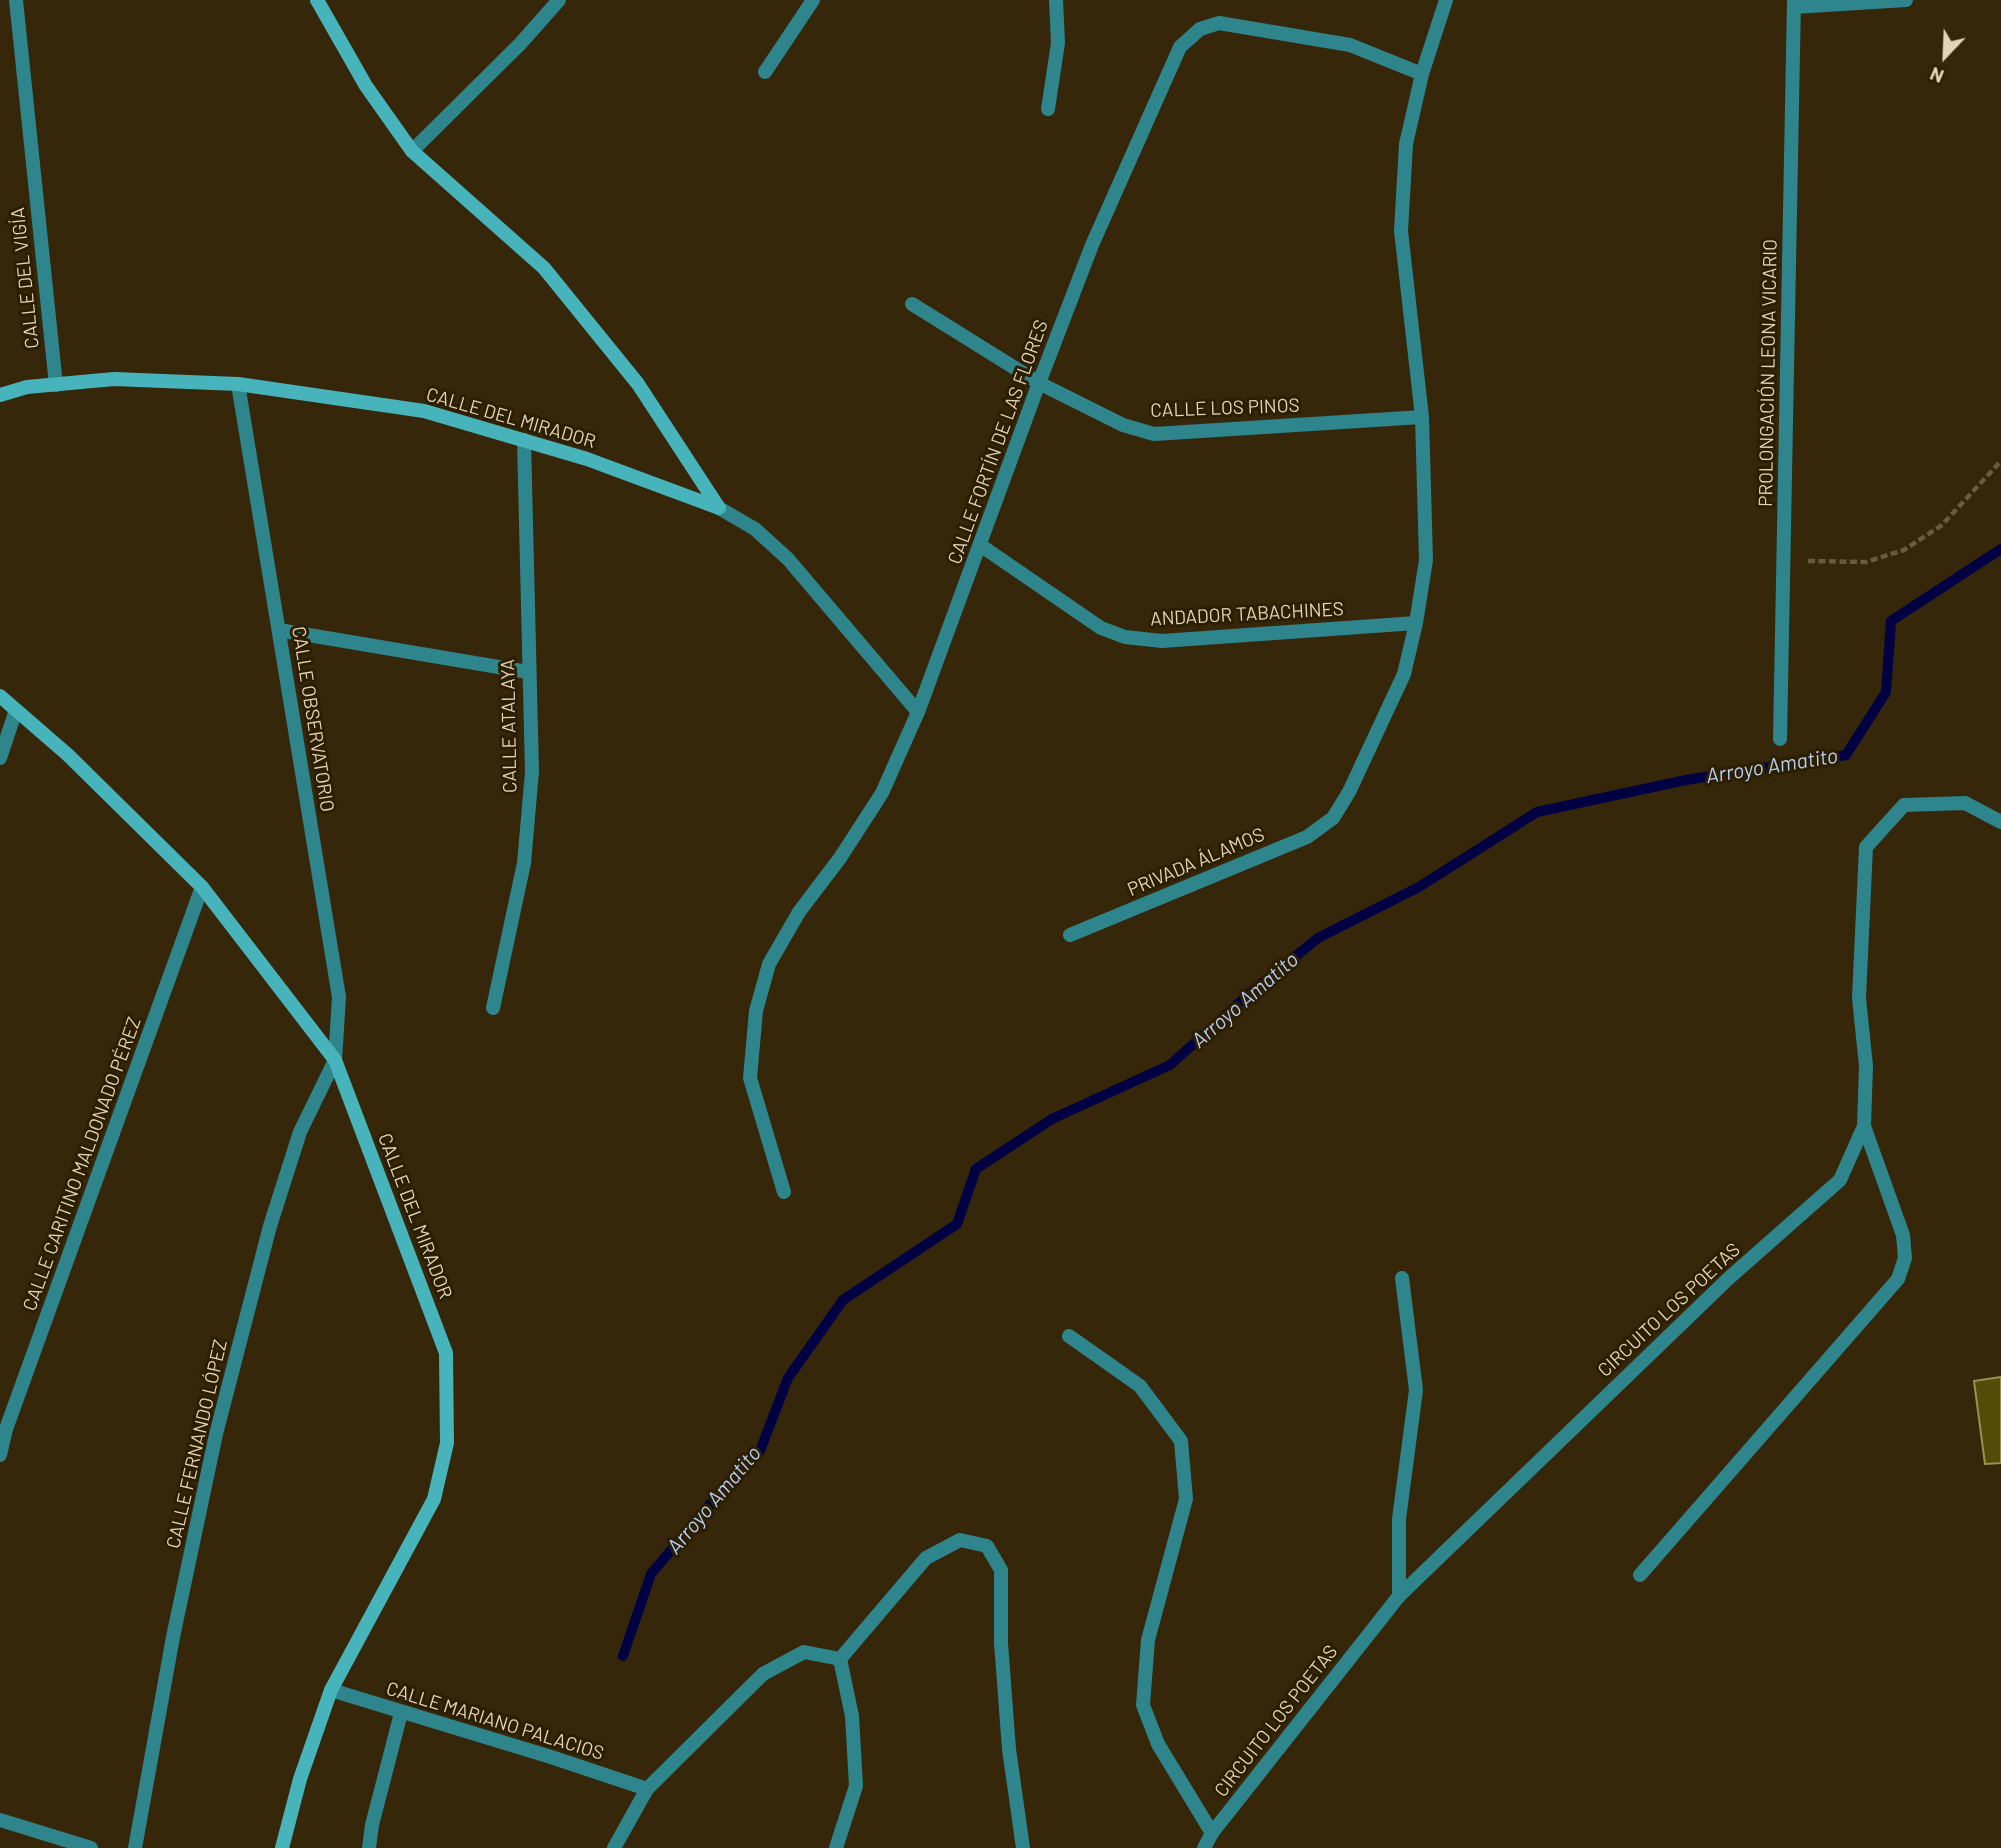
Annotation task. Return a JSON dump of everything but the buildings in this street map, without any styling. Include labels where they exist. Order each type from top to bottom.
[{"type":"street","name":"CALLE DEL VIGÍA","points":[[16,0],[56,385]]},
{"type":"street","points":[[317,0],[366,86],[412,151],[544,268],[638,384],[719,508]]},
{"type":"street","points":[[412,151],[520,44],[559,0]]},
{"type":"street","points":[[765,72],[813,0]]},
{"type":"street","points":[[1048,109],[1058,43],[1056,0]]},
{"type":"street","points":[[1416,623],[1426,560],[1422,417],[1401,231],[1406,144],[1422,74],[1446,0]]},
{"type":"street","name":"PROLONGACIÓN LEONA VICARIO","points":[[1780,739],[1794,4],[1906,0]]},
{"type":"street","name":"CALLE FORTÍN DE LAS FLORES","points":[[784,1192],[750,1078],[756,1011],[769,964],[799,912],[840,859],[882,793],[918,712],[1092,245],[1180,47],[1200,29],[1219,23],[1350,45],[1422,74]]},
{"type":"street","name":"CALLE LOS PINOS","points":[[912,304],[1039,383],[1123,425],[1154,434],[1422,417]]},
{"type":"street","name":"CALLE DEL MIRADOR","points":[[0,395],[27,387],[114,379],[238,384],[424,411],[599,463],[719,508],[755,530],[788,559],[918,712]]},
{"type":"street","name":"CALLE OBSERVATORIO","points":[[238,384],[339,997],[335,1060]]},
{"type":"street","name":"CALLE ATALAYA","points":[[493,1008],[524,863],[532,772],[524,440]]},
{"type":"street","name":"ANDADOR TABACHINES","points":[[980,545],[1101,628],[1125,637],[1162,641],[1416,623]]},
{"type":"street","name":"PRIVADA ÁLAMOS","points":[[1070,936],[1307,837],[1333,818],[1349,792],[1404,674],[1416,623]]},
{"type":"street","points":[[279,630],[528,672]]},
{"type":"street","name":"CALLE DEL MIRADOR","points":[[0,696],[68,755],[202,887],[335,1060],[446,1353],[447,1443],[434,1499],[331,1690],[300,1779],[282,1848]]},
{"type":"street","points":[[0,758],[16,710]]},
{"type":"street","name":"CIRCUITO LOS POETAS","points":[[1204,1848],[1212,1833],[1399,1596],[1729,1278],[1840,1180],[1864,1126],[1866,1066],[1859,998],[1866,847],[1904,805],[1965,803],[2001,822]]},
{"type":"street","name":"CALLE CARITINO MALDONADO PÉREZ","points":[[0,1455],[11,1416],[202,887]]},
{"type":"street","name":"CALLE FERNANDO LÓPEZ","points":[[135,1848],[173,1637],[220,1421],[270,1226],[300,1132],[335,1060]]},
{"type":"street","points":[[1640,1575],[1898,1279],[1905,1258],[1903,1235],[1864,1126]]},
{"type":"street","points":[[1399,1596],[1399,1519],[1416,1390],[1402,1278]]},
{"type":"street","points":[[1069,1336],[1140,1386],[1181,1441],[1186,1499],[1148,1640],[1143,1705],[1157,1744],[1212,1833]]},
{"type":"street","points":[[840,1659],[926,1558],[960,1540],[987,1546],[1001,1570],[1001,1643],[1009,1749],[1023,1848]]},
{"type":"street","points":[[614,1848],[647,1789],[763,1674],[804,1652],[840,1659]]},
{"type":"street","points":[[836,1848],[856,1786],[852,1716],[840,1659]]},
{"type":"street","name":"CALLE MARIANO PALACIOS","points":[[331,1690],[647,1789]]},
{"type":"street","points":[[369,1848],[372,1825],[401,1713]]},
{"type":"street","points":[[0,1821],[91,1848]]},
{"type":"path","points":[[1784,561],[1866,562],[1904,550],[1942,525],[2001,461]]},
{"type":"waterway","name":"Arroyo Amatito","points":[[623,1656],[651,1574],[704,1511],[760,1451],[788,1378],[843,1300],[957,1224],[976,1169],[1052,1119],[1170,1065],[1249,994],[1318,938],[1419,887],[1537,812],[1686,780],[1846,755],[1886,692],[1891,621],[2001,549]]}]
